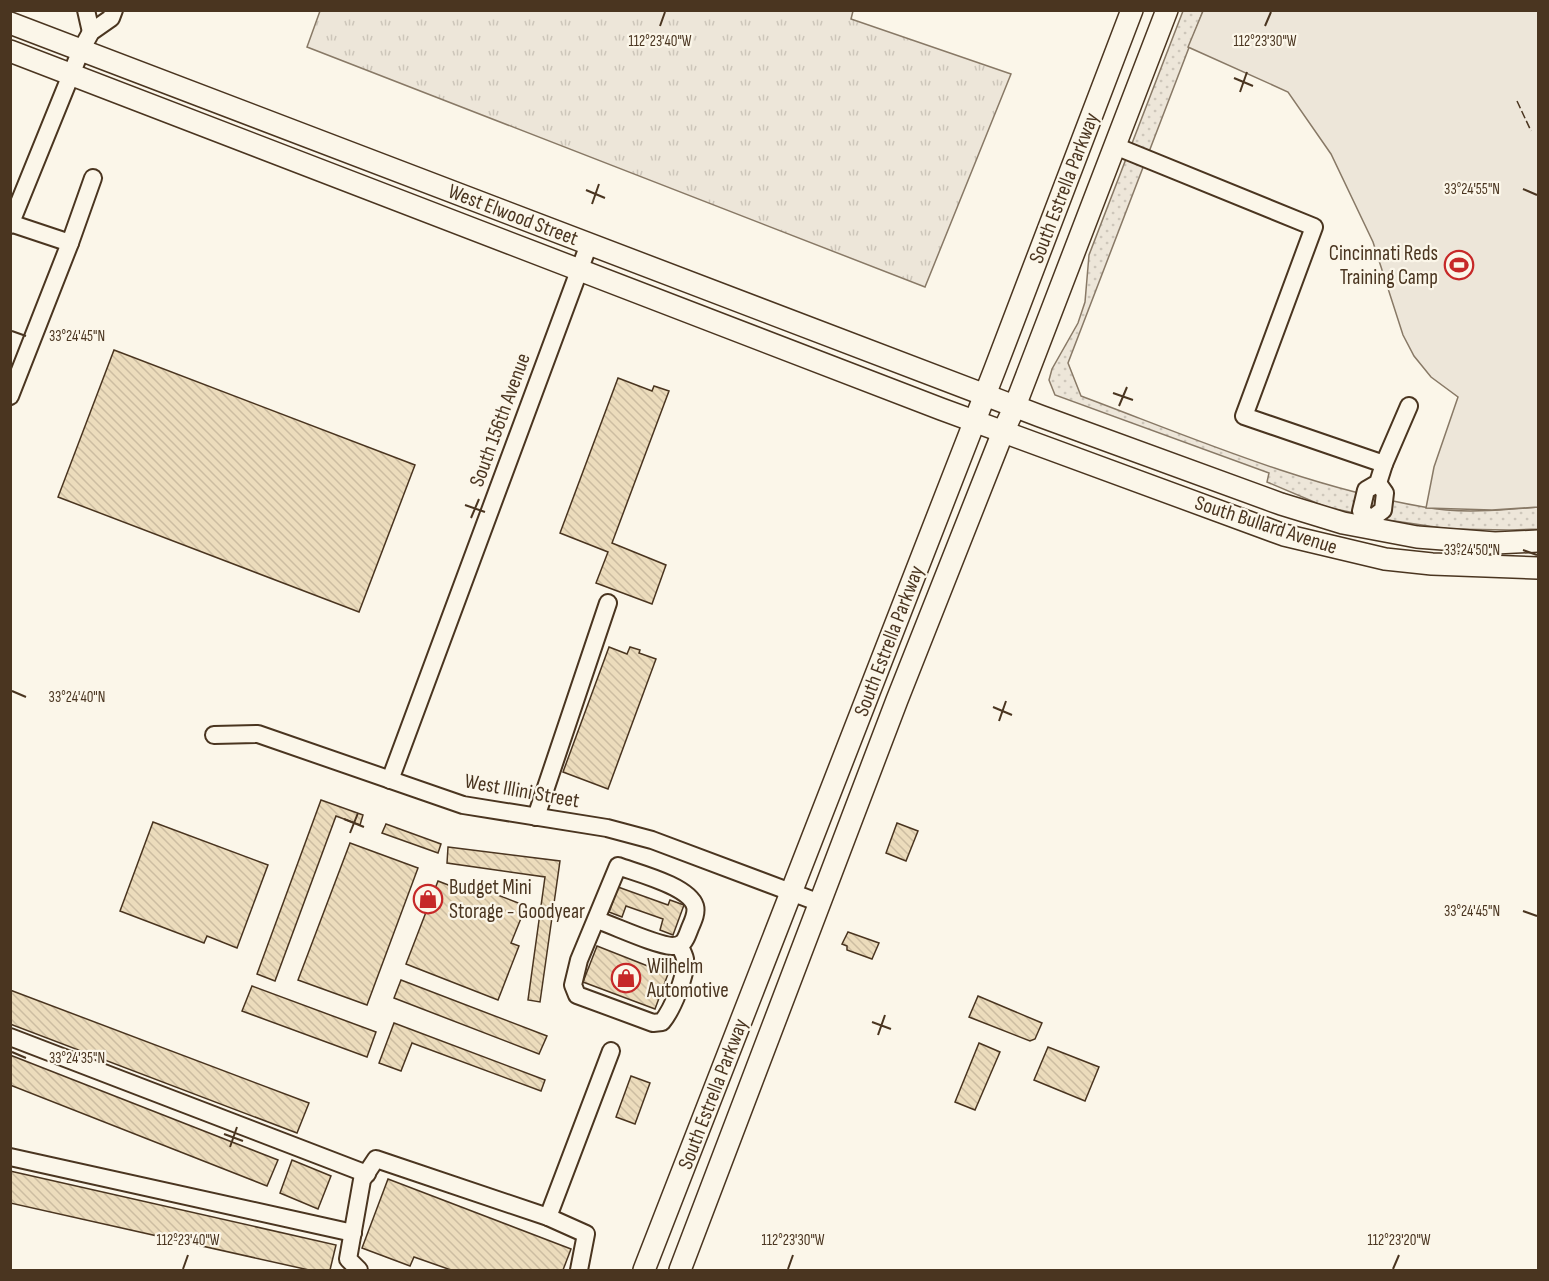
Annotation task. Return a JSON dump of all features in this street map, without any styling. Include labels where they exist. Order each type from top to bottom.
[{"type":"main road","name":"South Estrella Parkway","points":[[644,1270],[792,893],[1132,10]]},
{"type":"main road","name":"South Estrella Parkway","points":[[680,1270],[897,700],[1003,432],[1016,406],[1167,10]]},
{"type":"main road","name":"West Elwood Street","points":[[10,23],[86,41],[589,244],[1016,406]]},
{"type":"main road","name":"West Elwood Street","points":[[10,51],[1003,432]]},
{"type":"main road","name":"South Bullard Avenue","points":[[1016,406],[1312,514],[1370,523],[1418,537],[1495,543],[1539,541]]},
{"type":"main road","name":"South Bullard Avenue","points":[[1003,432],[1284,535],[1312,543],[1385,559],[1432,564],[1539,568]]},
{"type":"street","points":[[86,10],[86,41]]},
{"type":"street","points":[[70,243],[12,225],[86,41],[111,18],[114,10]]},
{"type":"street","points":[[1115,146],[1314,227],[1244,416],[1384,464]]},
{"type":"street","points":[[10,396],[93,178]]},
{"type":"street","name":"South 156th Avenue","points":[[390,780],[589,244]]},
{"type":"street","points":[[1370,523],[1361,511],[1366,490],[1378,483],[1409,406]]},
{"type":"street","points":[[536,817],[608,603]]},
{"type":"street","name":"West Illini Street","points":[[214,735],[258,734],[463,805],[607,828],[652,840],[820,903]]},
{"type":"street","points":[[597,920],[666,945],[679,945],[685,941],[694,919],[696,909],[690,897],[679,889],[618,866],[579,960],[573,986],[577,995],[653,1023],[662,1022],[669,1014],[683,976],[685,959],[679,945]]},
{"type":"street","points":[[10,1036],[367,1174]]},
{"type":"street","points":[[548,1217],[611,1051]]},
{"type":"street","points":[[10,1157],[353,1233]]},
{"type":"street","points":[[359,1270],[348,1258],[362,1180],[376,1159],[548,1217],[586,1234],[579,1270]]},
{"type":"green space","points":[[320,11],[853,11],[851,19],[1011,74],[925,287],[307,47]]},
{"type":"green space","points":[[1183,11],[1203,11],[1068,363],[1081,396],[1250,460],[1380,498],[1452,510],[1481,511],[1538,507],[1538,529],[1449,529],[1388,520],[1326,507],[1267,482],[1269,473],[1055,395],[1049,380],[1052,369],[1078,323],[1085,302],[1089,255]]},
{"type":"green space","name":"Cincinnati Reds Training Camp","points":[[1203,11],[1538,11],[1538,507],[1492,510],[1426,508],[1434,467],[1458,397],[1431,377],[1414,356],[1403,335],[1373,242],[1331,154],[1288,92],[1188,47]]},
{"type":"building","points":[[114,350],[415,465],[359,612],[58,497]]},
{"type":"building","points":[[618,378],[652,391],[654,386],[669,391],[612,543],[666,565],[652,604],[596,583],[608,552],[560,533]]},
{"type":"building","points":[[609,647],[627,654],[630,647],[656,659],[608,789],[563,772]]},
{"type":"building","points":[[321,800],[363,815],[360,825],[336,816],[275,981],[257,974]]},
{"type":"building","points":[[153,822],[268,865],[237,948],[207,936],[204,943],[120,911]]},
{"type":"building","points":[[897,823],[918,831],[906,861],[886,853]]},
{"type":"building","points":[[386,824],[441,844],[438,853],[382,833]]},
{"type":"building","points":[[350,843],[418,868],[367,1005],[298,980]]},
{"type":"building","points":[[448,847],[560,861],[540,1002],[528,1000],[545,877],[447,863]]},
{"type":"building","points":[[438,881],[474,895],[477,887],[526,906],[511,943],[519,946],[498,1000],[406,964]]},
{"type":"building","points":[[618,887],[668,905],[670,900],[684,905],[673,935],[660,930],[663,919],[626,906],[622,917],[609,912]]},
{"type":"building","points":[[848,932],[879,943],[872,959],[847,950],[847,946],[842,944]]},
{"type":"building","name":"Wilhelm Automotive","points":[[597,946],[668,974],[655,1009],[583,982]]},
{"type":"building","points":[[401,980],[547,1036],[539,1054],[394,998]]},
{"type":"building","points":[[252,986],[376,1032],[367,1057],[242,1011]]},
{"type":"building","points":[[10,990],[309,1103],[297,1133],[10,1024]]},
{"type":"building","points":[[978,996],[1042,1023],[1035,1039],[1030,1041],[969,1017]]},
{"type":"building","points":[[394,1023],[545,1080],[541,1091],[412,1043],[401,1071],[379,1063]]},
{"type":"building","points":[[979,1043],[1000,1052],[975,1110],[955,1102]]},
{"type":"building","points":[[1048,1047],[1099,1067],[1085,1101],[1034,1080]]},
{"type":"building","points":[[10,1055],[278,1160],[267,1186],[10,1085]]},
{"type":"building","points":[[631,1076],[650,1083],[635,1124],[616,1117]]},
{"type":"building","points":[[292,1160],[331,1176],[318,1209],[280,1193]]},
{"type":"building","points":[[10,1171],[336,1245],[330,1270],[309,1270],[10,1203]]},
{"type":"building","points":[[388,1179],[571,1249],[563,1270],[451,1270],[414,1257],[410,1266],[362,1248]]},
{"type":"fence","points":[[1517,101],[1531,131]]},
{"type":"place","name":"Cincinnati Reds Training Camp","points":[[1459,265]]},
{"type":"place","name":"Budget Mini Storage - Goodyear","points":[[428,899]]},
{"type":"place","name":"Wilhelm Automotive","points":[[626,978]]}]
